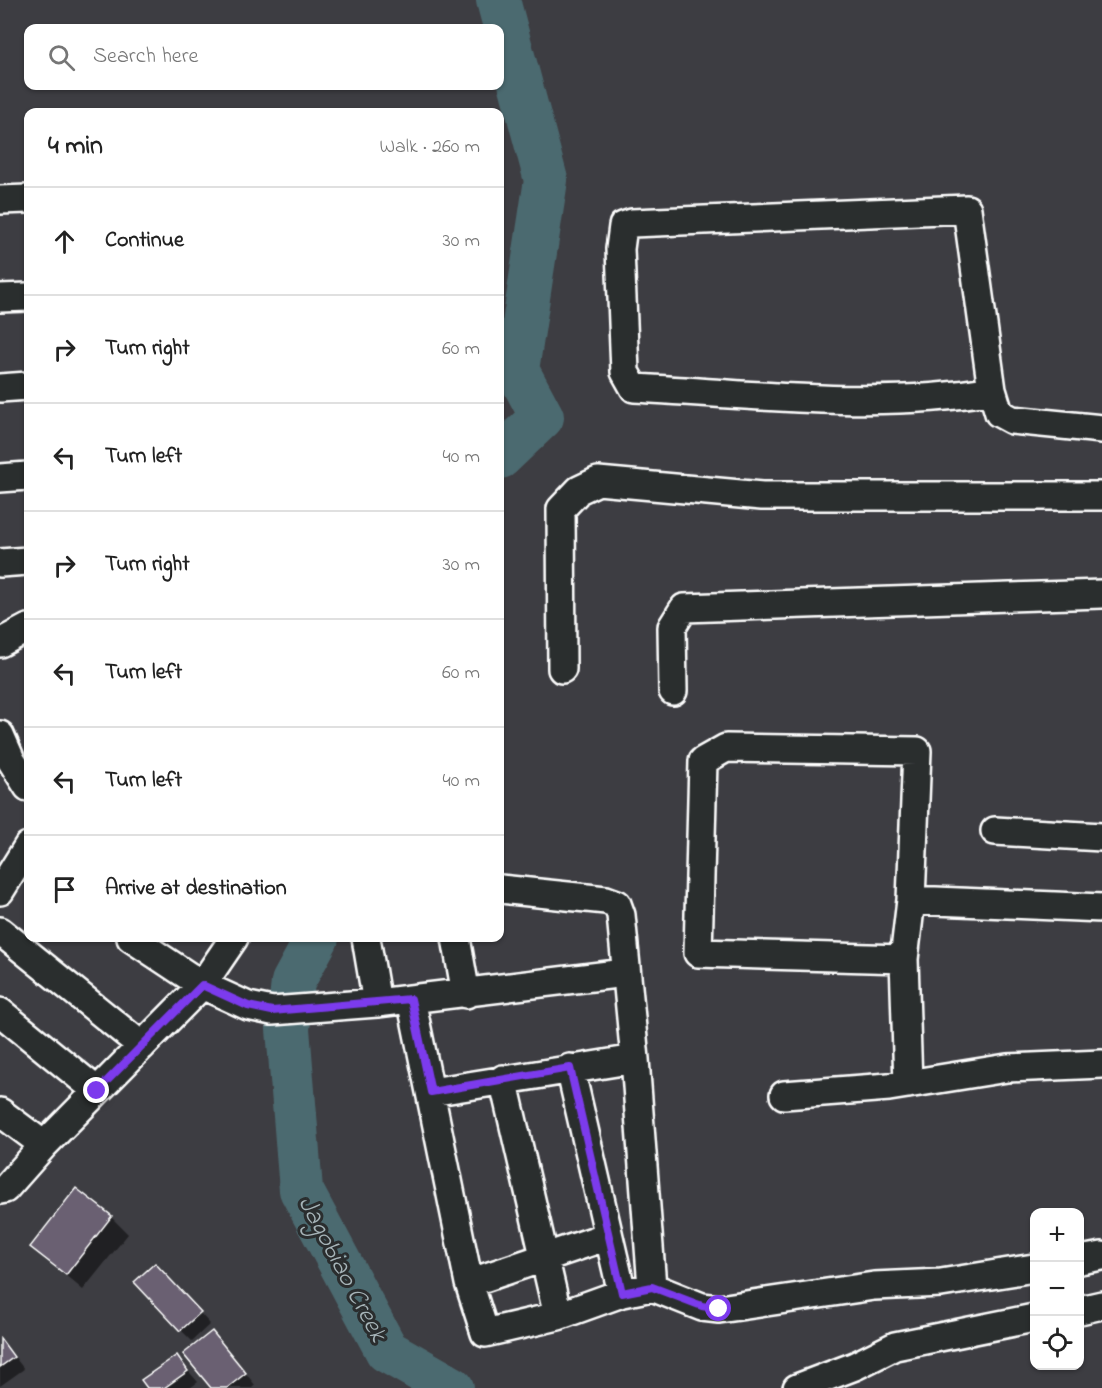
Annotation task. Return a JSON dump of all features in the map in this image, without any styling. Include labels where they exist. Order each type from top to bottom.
[{"type":"street","points":[[0,200],[24,199]]},
{"type":"street","points":[[992,390],[955,396],[873,400],[634,388],[626,372],[620,249],[623,226],[644,222],[967,209],[992,390],[999,413],[1012,420],[1102,429]]},
{"type":"street","points":[[0,298],[24,297]]},
{"type":"street","points":[[0,388],[24,386]]},
{"type":"street","points":[[0,478],[24,476]]},
{"type":"street","points":[[562,669],[561,510],[579,490],[598,482],[762,496],[1102,496]]},
{"type":"street","points":[[0,563],[24,561]]},
{"type":"street","points":[[673,691],[672,627],[684,608],[1102,594]]},
{"type":"street","points":[[0,643],[24,630]]},
{"type":"street","points":[[0,735],[11,760],[24,781]]},
{"type":"street","points":[[904,959],[698,953],[703,760],[726,748],[917,751],[911,900],[904,959],[908,1084]]},
{"type":"street","points":[[995,831],[1102,837]]},
{"type":"street","points":[[0,891],[19,861]]},
{"type":"street","points":[[504,889],[617,903],[621,915],[635,1059],[652,1287]]},
{"type":"street","points":[[911,900],[1102,908]]},
{"type":"street","points":[[0,931],[142,1046]]},
{"type":"street","points":[[141,942],[202,985],[248,1006],[272,1011],[377,1004],[625,973]]},
{"type":"street","points":[[0,1190],[5,1189],[44,1145],[202,985],[231,942]]},
{"type":"street","points":[[367,942],[377,1004]]},
{"type":"street","points":[[457,942],[466,994]]},
{"type":"street","points":[[411,999],[469,1284],[485,1334],[558,1316],[622,1293],[652,1287],[702,1306],[719,1309],[874,1286],[941,1283],[1030,1269]]},
{"type":"street","points":[[0,1012],[97,1091]]},
{"type":"street","points":[[431,1092],[635,1059]]},
{"type":"street","points":[[784,1095],[908,1084],[1007,1068],[1102,1064]]},
{"type":"street","points":[[570,1068],[622,1293]]},
{"type":"street","points":[[503,1079],[543,1260],[558,1316]]},
{"type":"street","points":[[0,1112],[44,1145]]},
{"type":"street","points":[[469,1284],[608,1236]]},
{"type":"street","points":[[1084,1259],[1102,1256]]},
{"type":"street","points":[[1084,1309],[1102,1305]]},
{"type":"street","points":[[797,1388],[855,1366],[895,1346],[1030,1319]]},
{"type":"building","points":[[76,1188],[112,1216],[66,1275],[30,1247]]},
{"type":"building","points":[[155,1263],[201,1312],[180,1331],[134,1282]]},
{"type":"building","points":[[212,1331],[246,1373],[227,1388],[211,1388],[183,1354]]},
{"type":"building","points":[[0,1338],[14,1357],[0,1367]]},
{"type":"building","points":[[177,1355],[188,1371],[164,1388],[147,1388],[141,1380]]},
{"type":"waterway","name":"Jagobiao Creek","points":[[498,0],[546,180],[517,370],[542,417],[504,453]]},
{"type":"waterway","name":"Jagobiao Creek","points":[[315,942],[293,982],[288,1029],[301,1190],[387,1351],[452,1388]]},
{"type":"route","points":[[97,1091],[202,985],[248,1006],[272,1011],[377,1004],[411,999],[431,1092],[570,1068],[622,1293],[652,1287],[681,1296],[702,1306],[719,1309]]}]
